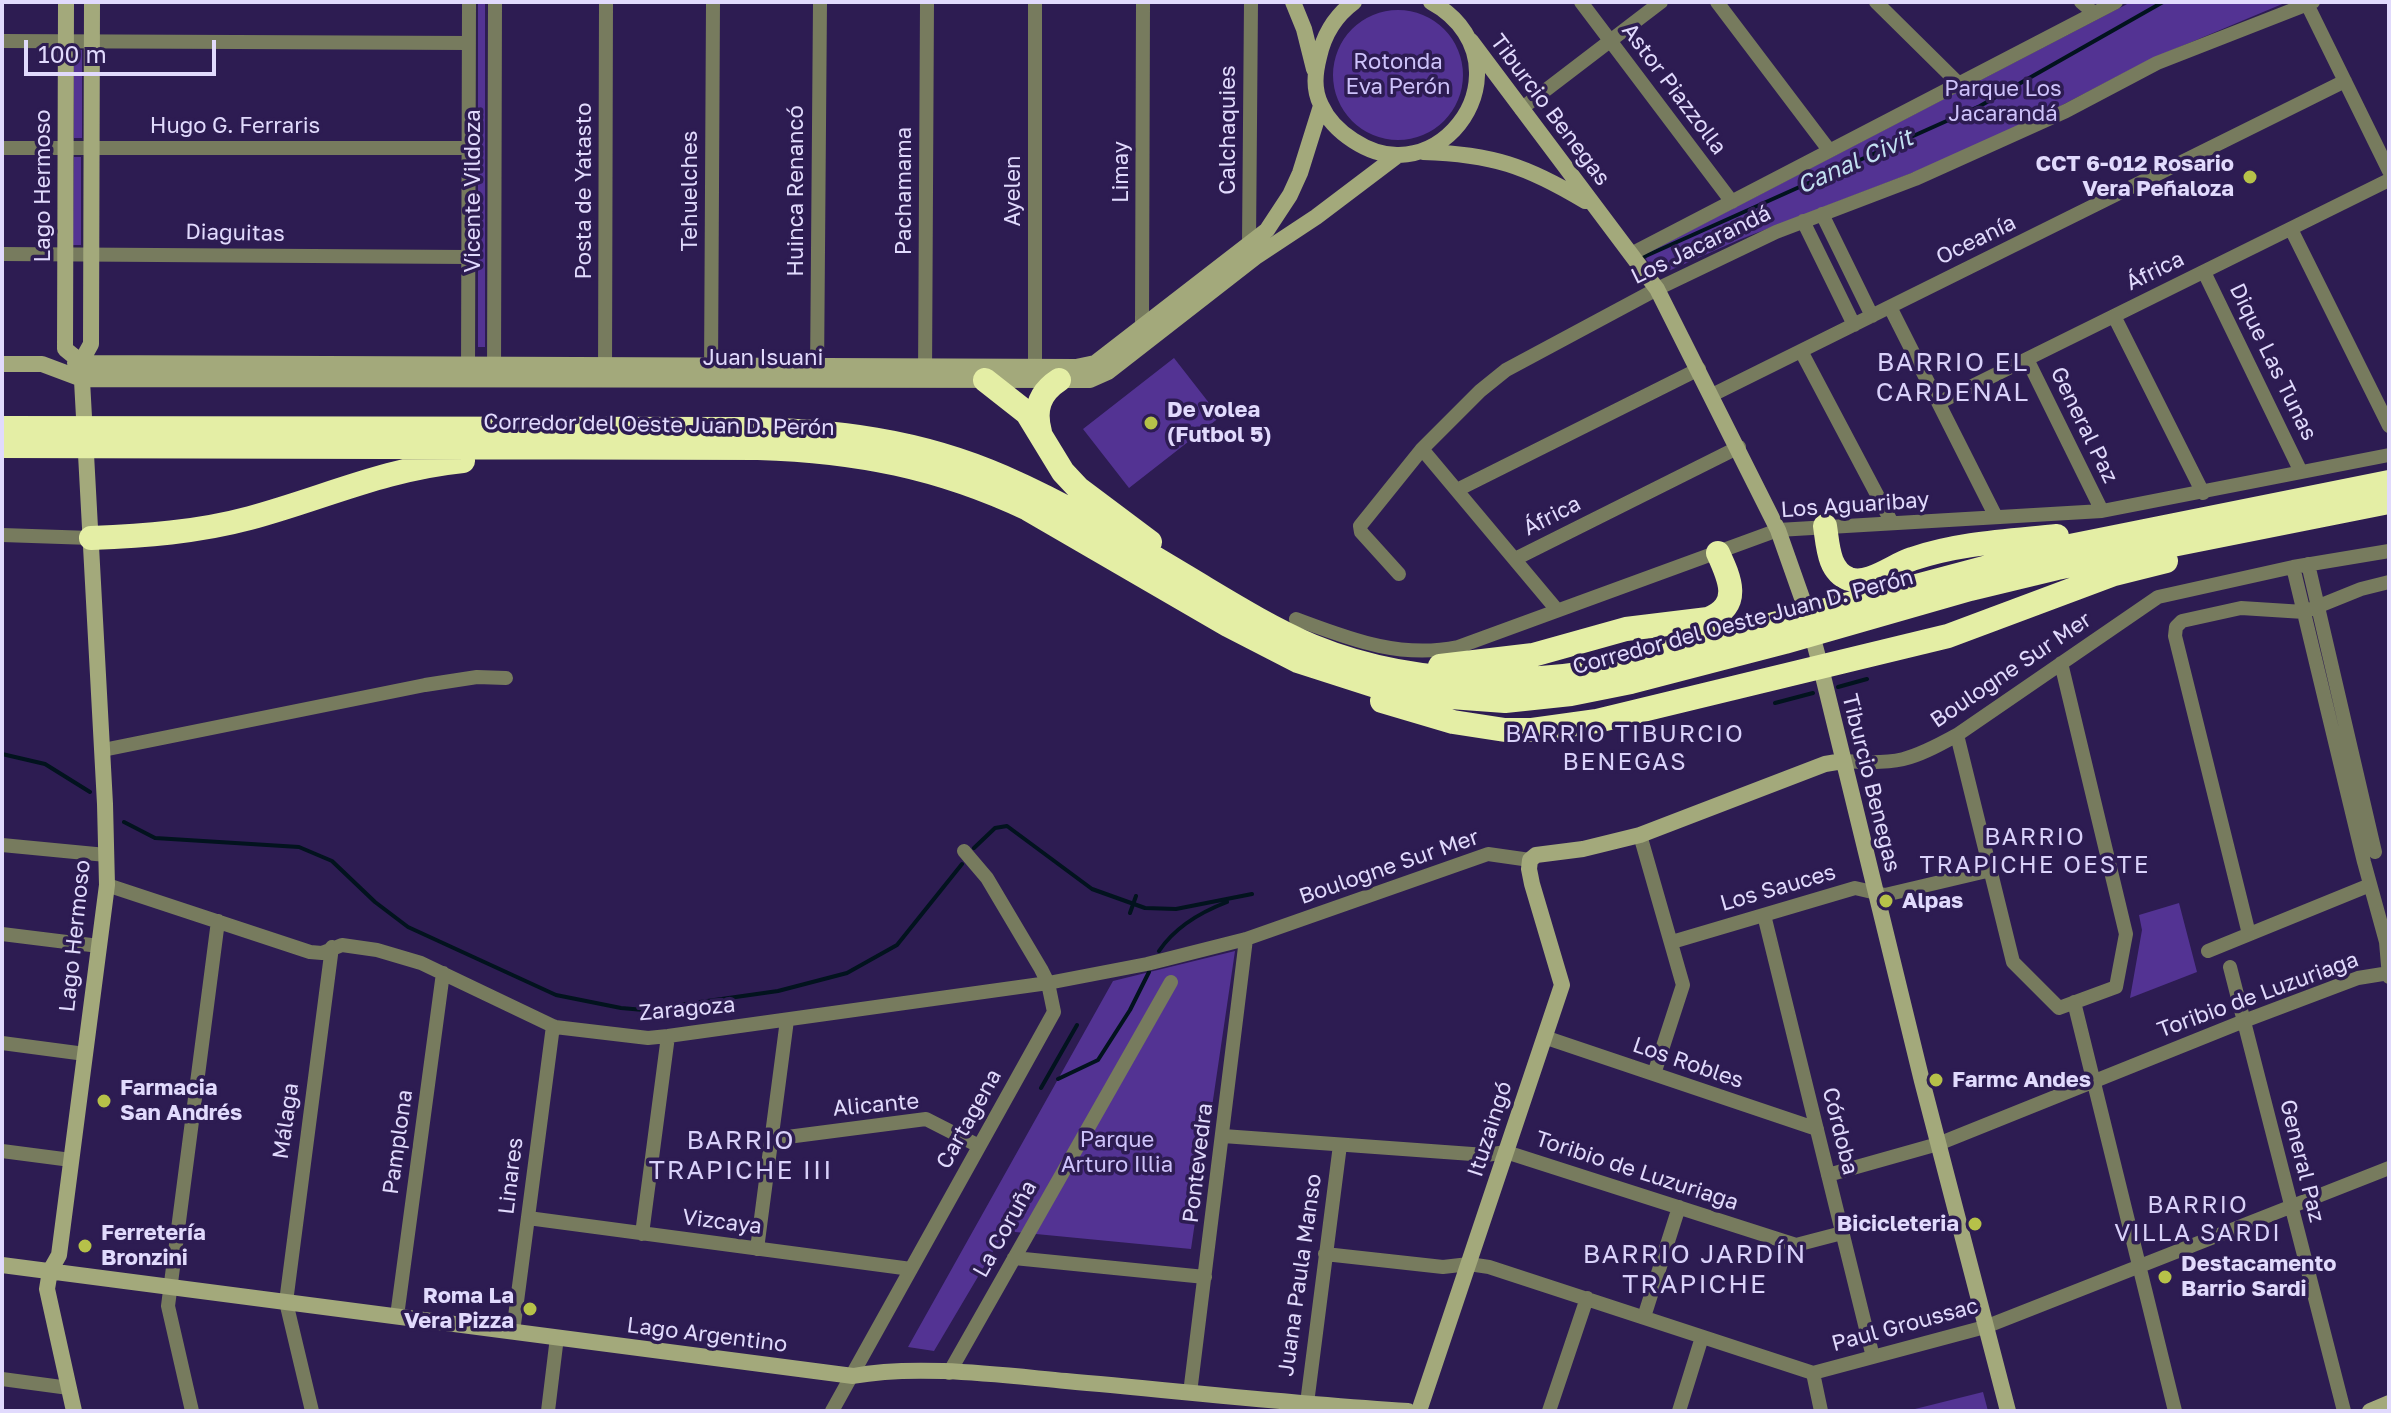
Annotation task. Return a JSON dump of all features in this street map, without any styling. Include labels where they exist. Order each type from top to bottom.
[{"type":"highway","points":[[1041,438],[1036,419],[1038,404],[1045,393],[1043,376]]},
{"type":"highway","points":[[985,380],[1027,413],[1063,472],[1078,488],[1207,589]]},
{"type":"highway","name":"Corredor del Oeste Juan D. Perón","points":[[2,428],[58,438]]},
{"type":"highway","name":"Corredor del Oeste Juan D. Perón","points":[[2,446],[58,438],[743,429],[837,433],[920,449],[1002,477],[1052,501],[1207,589],[1232,616]]},
{"type":"highway","name":"Corredor del Oeste Juan D. Perón","points":[[116,438],[587,448],[807,449],[864,456],[915,466],[998,494],[1232,616],[1362,663],[1423,676],[1459,679],[1546,679],[1593,672],[2057,568],[2389,502]]},
{"type":"highway","points":[[91,538],[222,525],[414,467],[544,456],[587,448]]},
{"type":"highway","name":"Corredor del Oeste Juan D. Perón","points":[[1831,619],[2055,549],[2389,482]]},
{"type":"highway","points":[[1825,526],[1834,567],[1851,580],[1861,581],[1909,560],[1970,544],[2179,523]]},
{"type":"highway","points":[[1298,661],[1378,699],[1453,722],[1505,730],[1597,721],[1948,636],[2114,574],[2228,544],[2274,524]]},
{"type":"highway","points":[[1362,663],[1448,666],[1519,657],[1626,629],[1708,619],[1728,606],[1731,592],[1727,571],[1718,553]]},
{"type":"highway","name":"Corredor del Oeste Juan D. Perón","points":[[1284,633],[1298,661],[1379,687],[1410,694],[1505,701],[1571,694],[1616,685],[1781,632]]},
{"type":"street","name":"Lago Hermoso","points":[[66,2],[65,349],[82,370]]},
{"type":"street","name":"Lago Hermoso","points":[[74,1411],[47,1289],[50,1271],[59,1255],[107,885],[103,750],[82,370],[91,344],[92,2]]},
{"type":"street","name":"Vicente Vildoza","points":[[468,371],[469,2]]},
{"type":"street","name":"Vicente Vildoza","points":[[494,371],[495,2]]},
{"type":"street","name":"Posta de Yatasto","points":[[605,372],[606,2]]},
{"type":"street","name":"Tehuelches","points":[[711,372],[713,2]]},
{"type":"street","name":"Huinca Renancó","points":[[817,372],[820,2]]},
{"type":"street","name":"Pachamama","points":[[925,373],[927,2]]},
{"type":"street","name":"Ayelen","points":[[1035,2],[1043,376]]},
{"type":"street","name":"Limay","points":[[1143,2],[1145,333]]},
{"type":"street","name":"Calchaquies","points":[[1251,2],[1253,250]]},
{"type":"street","points":[[1293,2],[1304,29],[1321,106],[1334,124],[1354,141],[1374,151],[1398,155],[1418,152],[1454,131],[1470,109],[1477,82],[1471,41]]},
{"type":"street","points":[[1315,73],[1333,22],[1354,2]]},
{"type":"street","name":"Tiburcio Benegas","points":[[1431,2],[1454,19],[1657,289],[1778,530],[1802,598],[1821,668],[1938,1144],[2008,1411]]},
{"type":"street","name":"Astor Piazzolla","points":[[1581,2],[1732,202]]},
{"type":"street","points":[[1521,109],[1661,2]]},
{"type":"street","points":[[1717,2],[1829,150]]},
{"type":"street","points":[[1876,2],[1958,83]]},
{"type":"street","points":[[2081,2],[2094,13]]},
{"type":"street","name":"Los Jacarandá","points":[[1631,254],[2116,2]]},
{"type":"street","points":[[2308,3],[2389,171]]},
{"type":"street","name":"Los Jacarandá","points":[[1399,574],[1361,532],[1360,526],[1422,449],[1480,391],[1506,370],[1657,289],[1803,221],[1915,179],[2066,111],[2157,63],[2308,3]]},
{"type":"street","points":[[2,41],[469,43]]},
{"type":"street","name":"Oceanía","points":[[1712,395],[2345,81]]},
{"type":"street","name":"Juan Isuani","points":[[1253,250],[1290,195],[1321,106]]},
{"type":"street","name":"Hugo G. Ferraris","points":[[2,148],[468,148]]},
{"type":"street","name":"Tiburcio Benegas","points":[[1418,152],[1496,159],[1525,168],[1594,206]]},
{"type":"street","name":"Juan Isuani","points":[[2,364],[42,364],[82,370],[925,373],[985,380],[1043,376],[1095,363],[1145,333],[1253,250],[1316,217],[1398,155]]},
{"type":"street","name":"África","points":[[1940,402],[2389,180]]},
{"type":"street","points":[[1822,214],[1872,316]]},
{"type":"street","points":[[1803,221],[1854,325]]},
{"type":"street","points":[[2291,229],[2389,426]]},
{"type":"street","name":"Diaguitas","points":[[2,254],[467,257]]},
{"type":"street","name":"Dique Las Tunas","points":[[2204,272],[2301,472]]},
{"type":"street","points":[[1890,307],[1996,517]]},
{"type":"street","points":[[2114,316],[2203,493]]},
{"type":"street","name":"Juan Isuani","points":[[925,373],[964,366],[1098,379],[1145,333]]},
{"type":"street","points":[[1801,351],[1892,523]]},
{"type":"street","name":"General Paz","points":[[2027,359],[2102,511]]},
{"type":"street","points":[[964,366],[985,380]]},
{"type":"street","points":[[1457,490],[1699,369]]},
{"type":"street","name":"África","points":[[1515,559],[1739,447]]},
{"type":"street","points":[[1422,449],[1557,610]]},
{"type":"street","name":"Los Aguaribay","points":[[1284,633],[1415,652],[1458,647],[1778,530],[2102,511],[2389,455]]},
{"type":"street","points":[[2,535],[91,538]]},
{"type":"street","name":"Boulogne Sur Mer","points":[[1246,939],[1488,854],[1530,860],[1536,855],[1583,849],[1640,835],[1825,764],[1843,761],[1894,763],[1920,755],[1957,735],[2158,597],[2308,564],[2389,551]]},
{"type":"street","points":[[2308,564],[2376,855],[2370,885],[2386,942],[2389,974]]},
{"type":"street","points":[[2293,567],[2376,855]]},
{"type":"street","points":[[2249,934],[2175,636],[2176,627],[2182,621],[2241,608],[2304,612],[2361,589],[2389,582]]},
{"type":"street","points":[[1957,735],[2013,962],[2059,1008],[2116,987],[2126,934],[2061,663]]},
{"type":"street","points":[[103,750],[425,685],[477,677],[506,678]]},
{"type":"street","points":[[1640,835],[1683,985],[1654,1074]]},
{"type":"street","points":[[2,845],[106,855]]},
{"type":"street","name":"Cartagena","points":[[832,1411],[1054,1012],[1048,983],[987,878],[964,851]]},
{"type":"street","name":"Ituzaingó","points":[[1419,1411],[1562,985],[1532,884],[1530,860]]},
{"type":"street","name":"Los Sauces","points":[[1672,942],[1855,888],[1876,894],[1895,894],[1991,870]]},
{"type":"street","name":"Zaragoza","points":[[107,885],[310,952],[322,953],[332,947],[354,945],[421,963],[553,1026],[648,1038],[1048,983],[1147,964],[1246,939]]},
{"type":"street","points":[[2208,951],[2370,885]]},
{"type":"street","name":"Córdoba","points":[[1764,915],[1873,1357]]},
{"type":"street","points":[[192,1411],[168,1306],[169,1286],[218,921]]},
{"type":"street","points":[[2,934],[99,946]]},
{"type":"street","name":"Pontevedra","points":[[1190,1393],[1246,939]]},
{"type":"street","name":"Málaga","points":[[286,1302],[332,947]]},
{"type":"street","name":"General Paz","points":[[2230,967],[2344,1411]]},
{"type":"street","name":"Pamplona","points":[[397,1316],[443,973]]},
{"type":"street","name":"Toribio de Luzuriaga","points":[[1828,1175],[1938,1144],[2358,978],[2389,974]]},
{"type":"street","name":"La Coruña","points":[[949,1373],[1171,982]]},
{"type":"street","points":[[2074,1002],[2175,1411]]},
{"type":"street","points":[[757,1249],[787,1020]]},
{"type":"street","name":"Linares","points":[[513,1332],[553,1026]]},
{"type":"street","points":[[642,1234],[668,1036]]},
{"type":"street","name":"Los Robles","points":[[1544,1037],[1817,1129]]},
{"type":"street","points":[[2,1043],[85,1054]]},
{"type":"street","name":"Alicante","points":[[772,1139],[926,1119],[979,1146]]},
{"type":"street","name":"Toribio de Luzuriaga","points":[[1223,1136],[1486,1155],[1506,1152],[1796,1245],[1842,1233]]},
{"type":"street","name":"Juana Paula Manso","points":[[1305,1408],[1340,1145]]},
{"type":"street","points":[[2,1151],[71,1160]]},
{"type":"street","name":"Paul Groussac","points":[[1325,1254],[1443,1267],[1469,1264],[1489,1267],[1813,1373],[1985,1327],[2389,1168]]},
{"type":"street","points":[[1644,1317],[1679,1207]]},
{"type":"street","name":"Vizcaya","points":[[528,1218],[911,1269]]},
{"type":"street","points":[[1014,1258],[1205,1277]]},
{"type":"street","name":"Lago Argentino","points":[[2,1265],[853,1376],[887,1370],[1020,1377],[1190,1393],[1305,1408],[1408,1411]]},
{"type":"street","points":[[1549,1411],[1587,1298]]},
{"type":"street","points":[[286,1302],[314,1411]]},
{"type":"street","points":[[548,1411],[557,1337]]},
{"type":"street","points":[[1679,1411],[1702,1337]]},
{"type":"street","points":[[1813,1373],[1821,1411]]},
{"type":"street","points":[[2,1379],[69,1388]]},
{"type":"street","points":[[2370,1411],[2389,1403]]},
{"type":"green space","points":[[478,2],[485,2],[485,347],[478,347]]},
{"type":"green space","name":"Parque Los Jacarandá","points":[[2131,2],[2287,2],[2151,59],[2041,116],[1917,171],[1741,239],[1664,273],[1655,272],[1646,259],[1649,252]]},
{"type":"green space","name":"Rotonda Eva Perón","points":[[1398,10],[1423,15],[1444,29],[1458,50],[1463,75],[1458,100],[1444,121],[1423,135],[1398,140],[1373,135],[1352,121],[1338,100],[1333,75],[1338,50],[1352,29],[1373,15]]},
{"type":"green space","points":[[74,50],[82,50],[82,138],[74,138]]},
{"type":"green space","points":[[74,157],[81,157],[81,245],[73,245]]},
{"type":"green space","name":"De volea (Futbol 5)","points":[[1174,358],[1220,417],[1129,488],[1083,429]]},
{"type":"green space","points":[[2179,903],[2197,972],[2130,998],[2142,930],[2139,915]]},
{"type":"green space","name":"Parque Arturo Illia","points":[[1235,951],[1191,1249],[1005,1231],[934,1351],[908,1347],[1113,981]]},
{"type":"green space","points":[[1983,1392],[1988,1411],[1907,1411]]},
{"type":"waterway","name":"Canal Civit","points":[[1639,259],[1980,106],[2163,2]]},
{"type":"waterway","points":[[1838,687],[1867,679]]},
{"type":"waterway","points":[[1775,703],[1813,693]]},
{"type":"waterway","points":[[2,754],[45,764],[90,792]]},
{"type":"waterway","points":[[124,822],[155,838],[299,847],[332,861],[375,902],[408,927],[556,995],[644,1010],[778,991],[847,973],[897,945],[962,864]]},
{"type":"waterway","points":[[974,848],[995,828],[1007,826],[1092,889],[1145,908],[1176,909],[1252,894]]},
{"type":"waterway","name":"Canal Civit","points":[[1130,913],[1136,896]]},
{"type":"waterway","points":[[1159,951],[1189,921],[1227,902]]},
{"type":"waterway","points":[[1058,1079],[1098,1060],[1130,1010],[1149,972]]},
{"type":"waterway","name":"Canal Civit","points":[[1041,1088],[1077,1025]]},
{"type":"place","name":"CCT 6-012 Rosario Vera Peñaloza","points":[[2250,177]]},
{"type":"place","name":"De volea (Futbol 5)","points":[[1151,423]]},
{"type":"place","name":"Alpas","points":[[1886,901]]},
{"type":"place","name":"Farmc Andes","points":[[1936,1080]]},
{"type":"place","name":"Farmacia San Andrés","points":[[104,1101]]},
{"type":"place","name":"Bicicleteria","points":[[1975,1224]]},
{"type":"place","name":"Ferretería Bronzini","points":[[85,1246]]},
{"type":"place","name":"Destacamento Barrio Sardi","points":[[2165,1277]]},
{"type":"place","name":"Roma La Vera Pizza","points":[[530,1309]]},
{"type":"district","name":"BARRIO EL CARDENAL","points":[[1953,378]]},
{"type":"district","name":"BARRIO TIBURCIO BENEGAS","points":[[1625,748]]},
{"type":"district","name":"BARRIO TRAPICHE OESTE","points":[[2035,851]]},
{"type":"district","name":"BARRIO TRAPICHE III","points":[[741,1156]]},
{"type":"district","name":"BARRIO VILLA SARDI","points":[[2198,1219]]},
{"type":"district","name":"BARRIO JARDÍN TRAPICHE","points":[[1695,1270]]}]
